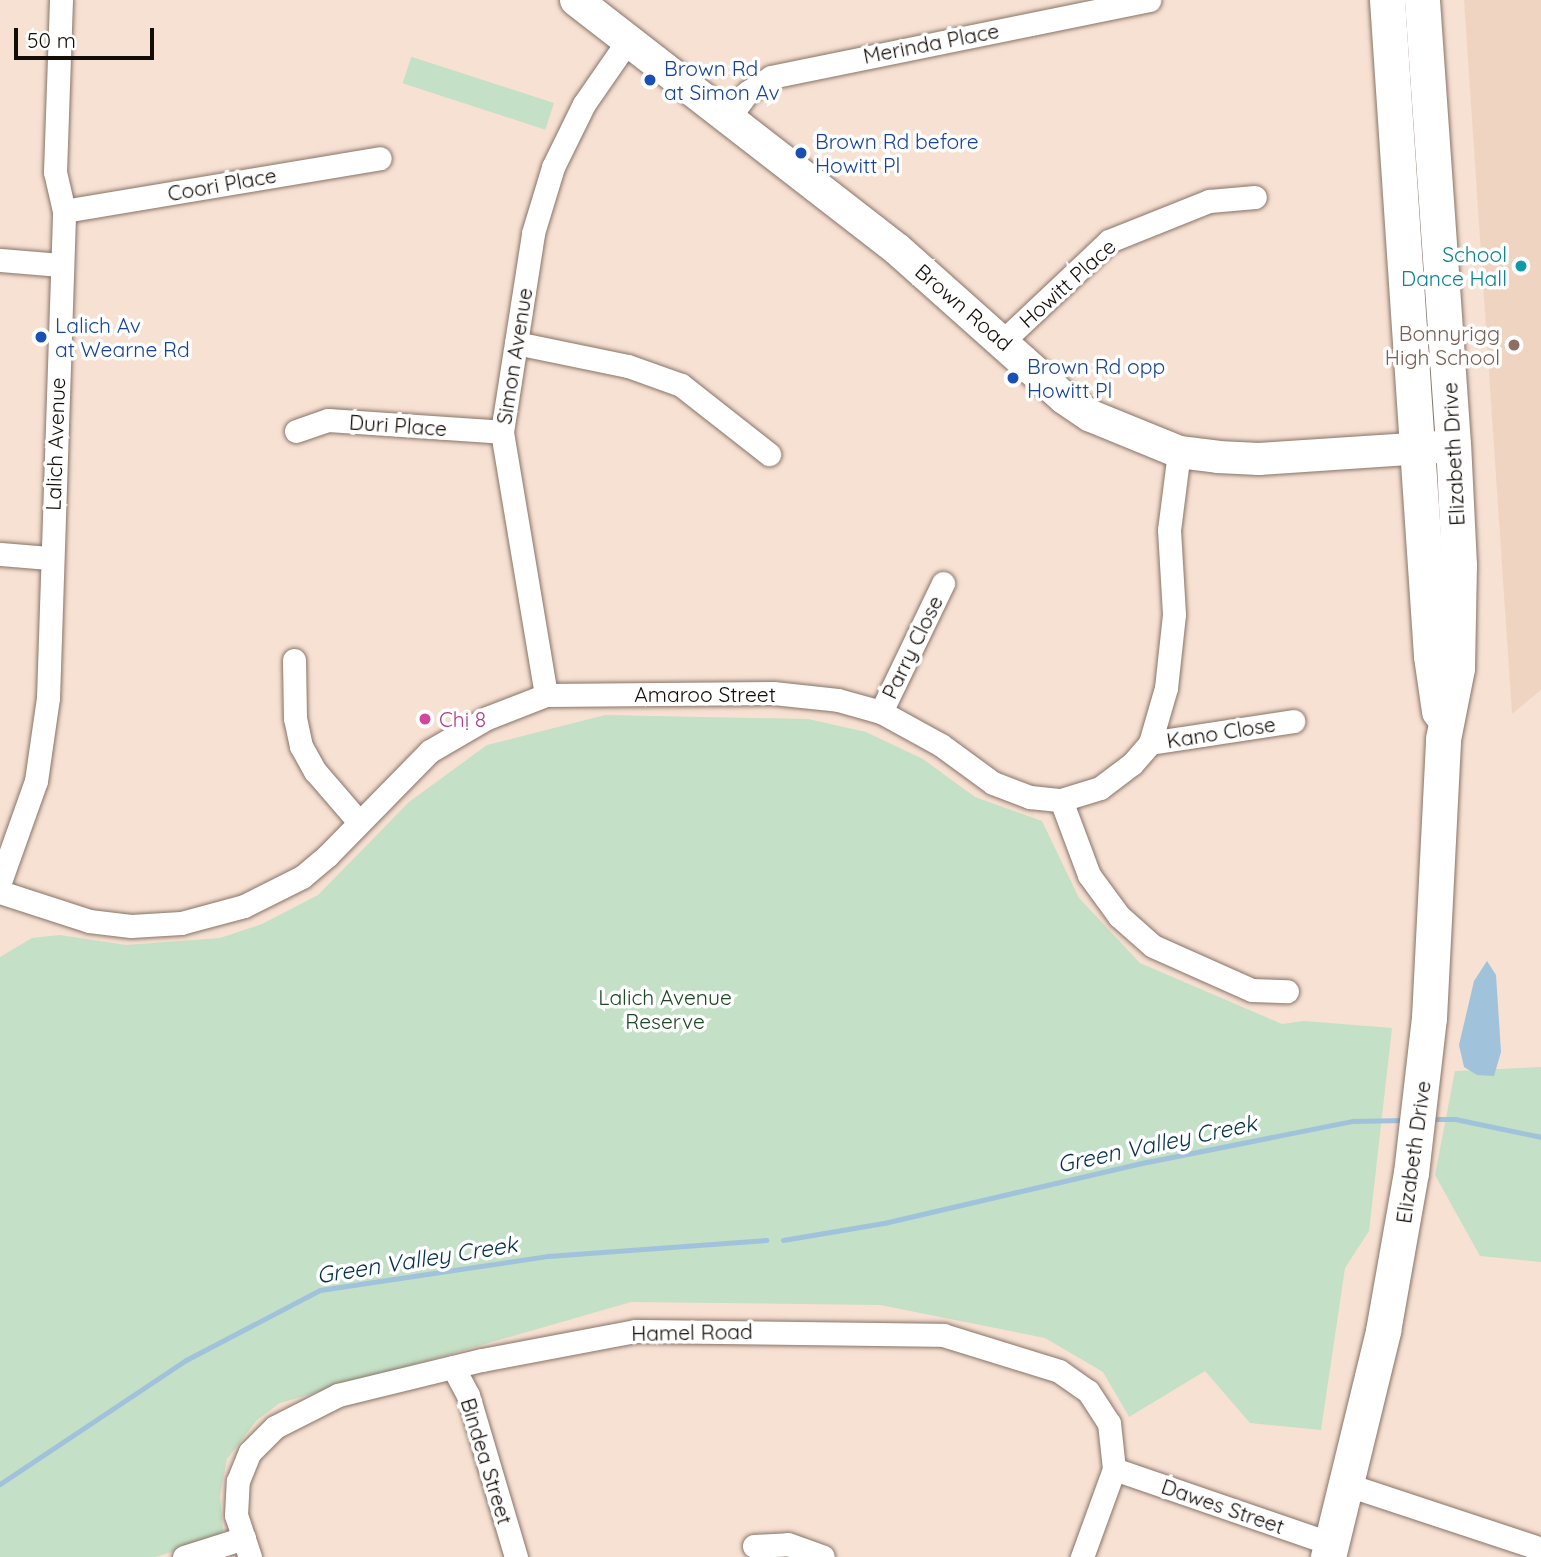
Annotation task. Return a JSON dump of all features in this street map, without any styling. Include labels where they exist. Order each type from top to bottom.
[{"type":"main road","name":"Elizabeth Drive","points":[[1387,0],[1431,656],[1443,739]]},
{"type":"main road","name":"Elizabeth Drive","points":[[1330,1550],[1348,1485],[1383,1331],[1411,1173],[1422,1091],[1443,739],[1457,668],[1459,607],[1453,446],[1422,0]]},
{"type":"street","name":"Lalich Avenue","points":[[0,882],[24,824],[44,738],[64,211],[55,172],[61,0]]},
{"type":"street","name":"Brown Road","points":[[576,0],[897,249],[1064,398],[1091,416],[1179,452],[1259,459],[1453,446]]},
{"type":"street","name":"Merinda Place","points":[[729,117],[748,92],[780,74],[1149,0]]},
{"type":"street","name":"Simon Avenue","points":[[546,695],[502,432],[533,233],[553,167],[584,104],[629,39]]},
{"type":"street","name":"Coori Place","points":[[64,211],[380,158]]},
{"type":"street","name":"Howitt Place","points":[[1003,341],[1109,241],[1209,201],[1255,197]]},
{"type":"street","points":[[0,260],[61,265]]},
{"type":"street","points":[[516,343],[628,366],[681,385],[769,454]]},
{"type":"street","name":"Duri Place","points":[[296,431],[328,420],[502,432]]},
{"type":"street","name":"Amaroo Street","points":[[0,892],[89,921],[131,926],[181,923],[244,906],[280,890],[327,856],[430,751],[486,718],[546,695],[773,693],[838,700],[881,712],[941,746],[993,783],[1030,797],[1061,800],[1100,788],[1132,764],[1150,743],[1166,688],[1174,614],[1169,530],[1179,452]]},
{"type":"street","points":[[0,554],[50,558]]},
{"type":"street","name":"Parry Close","points":[[881,712],[943,583]]},
{"type":"street","points":[[294,660],[295,718],[301,746],[315,771],[359,822]]},
{"type":"street","name":"Kano Close","points":[[1150,743],[1293,721]]},
{"type":"street","points":[[1061,800],[1089,875],[1119,916],[1153,946],[1251,990],[1286,991]]},
{"type":"street","name":"Hamel Road","points":[[247,1547],[236,1515],[238,1482],[250,1452],[275,1427],[338,1395],[453,1367],[635,1331],[943,1335],[1059,1371],[1088,1391],[1109,1423],[1114,1469]]},
{"type":"street","name":"Bindea Street","points":[[453,1367],[468,1395],[516,1557]]},
{"type":"street","points":[[1082,1557],[1114,1469]]},
{"type":"street","name":"Dawes Street","points":[[1114,1469],[1330,1550]]},
{"type":"street","points":[[1348,1485],[1541,1549]]},
{"type":"street","points":[[754,1546],[788,1544],[823,1557]]},
{"type":"street","points":[[184,1557],[247,1547]]},
{"type":"shaded area","name":"Bonnyrigg High School","points":[[1464,0],[1541,0],[1541,690],[1512,714]]},
{"type":"green space","points":[[411,57],[554,103],[545,130],[403,83]]},
{"type":"green space","name":"Lalich Avenue Reserve","points":[[605,715],[808,719],[866,732],[923,759],[975,797],[1042,821],[1079,898],[1140,963],[1282,1024],[1304,1021],[1392,1028],[1369,1231],[1345,1268],[1321,1430],[1250,1423],[1205,1371],[1129,1417],[1103,1372],[1045,1338],[880,1305],[631,1302],[280,1403],[257,1420],[227,1459],[220,1496],[223,1531],[217,1538],[155,1557],[0,1557],[0,957],[32,938],[60,935],[126,945],[220,938],[262,924],[318,895],[409,802],[487,745]]},
{"type":"green space","points":[[1541,1067],[1541,1262],[1480,1256],[1435,1175],[1455,1071]]},
{"type":"water","points":[[1487,961],[1496,975],[1501,1052],[1494,1076],[1477,1075],[1464,1067],[1459,1045],[1474,981]]},
{"type":"waterway","name":"Green Valley Creek","points":[[1428,1119],[1455,1119],[1541,1137]]},
{"type":"waterway","name":"Green Valley Creek","points":[[783,1240],[884,1223],[1147,1162],[1353,1121],[1404,1120]]},
{"type":"waterway","name":"Green Valley Creek","points":[[0,1484],[186,1360],[320,1290],[548,1256],[766,1240]]},
{"type":"place","name":"Brown Rd at Simon Av","points":[[650,80]]},
{"type":"place","name":"Brown Rd before Howitt Pl","points":[[801,153]]},
{"type":"place","name":"School Dance Hall","points":[[1521,266]]},
{"type":"place","name":"Lalich Av at Wearne Rd","points":[[41,337]]},
{"type":"place","name":"Bonnyrigg High School","points":[[1514,345]]},
{"type":"place","name":"Brown Rd opp Howitt Pl","points":[[1013,378]]},
{"type":"place","name":"Chị 8","points":[[425,719]]}]
